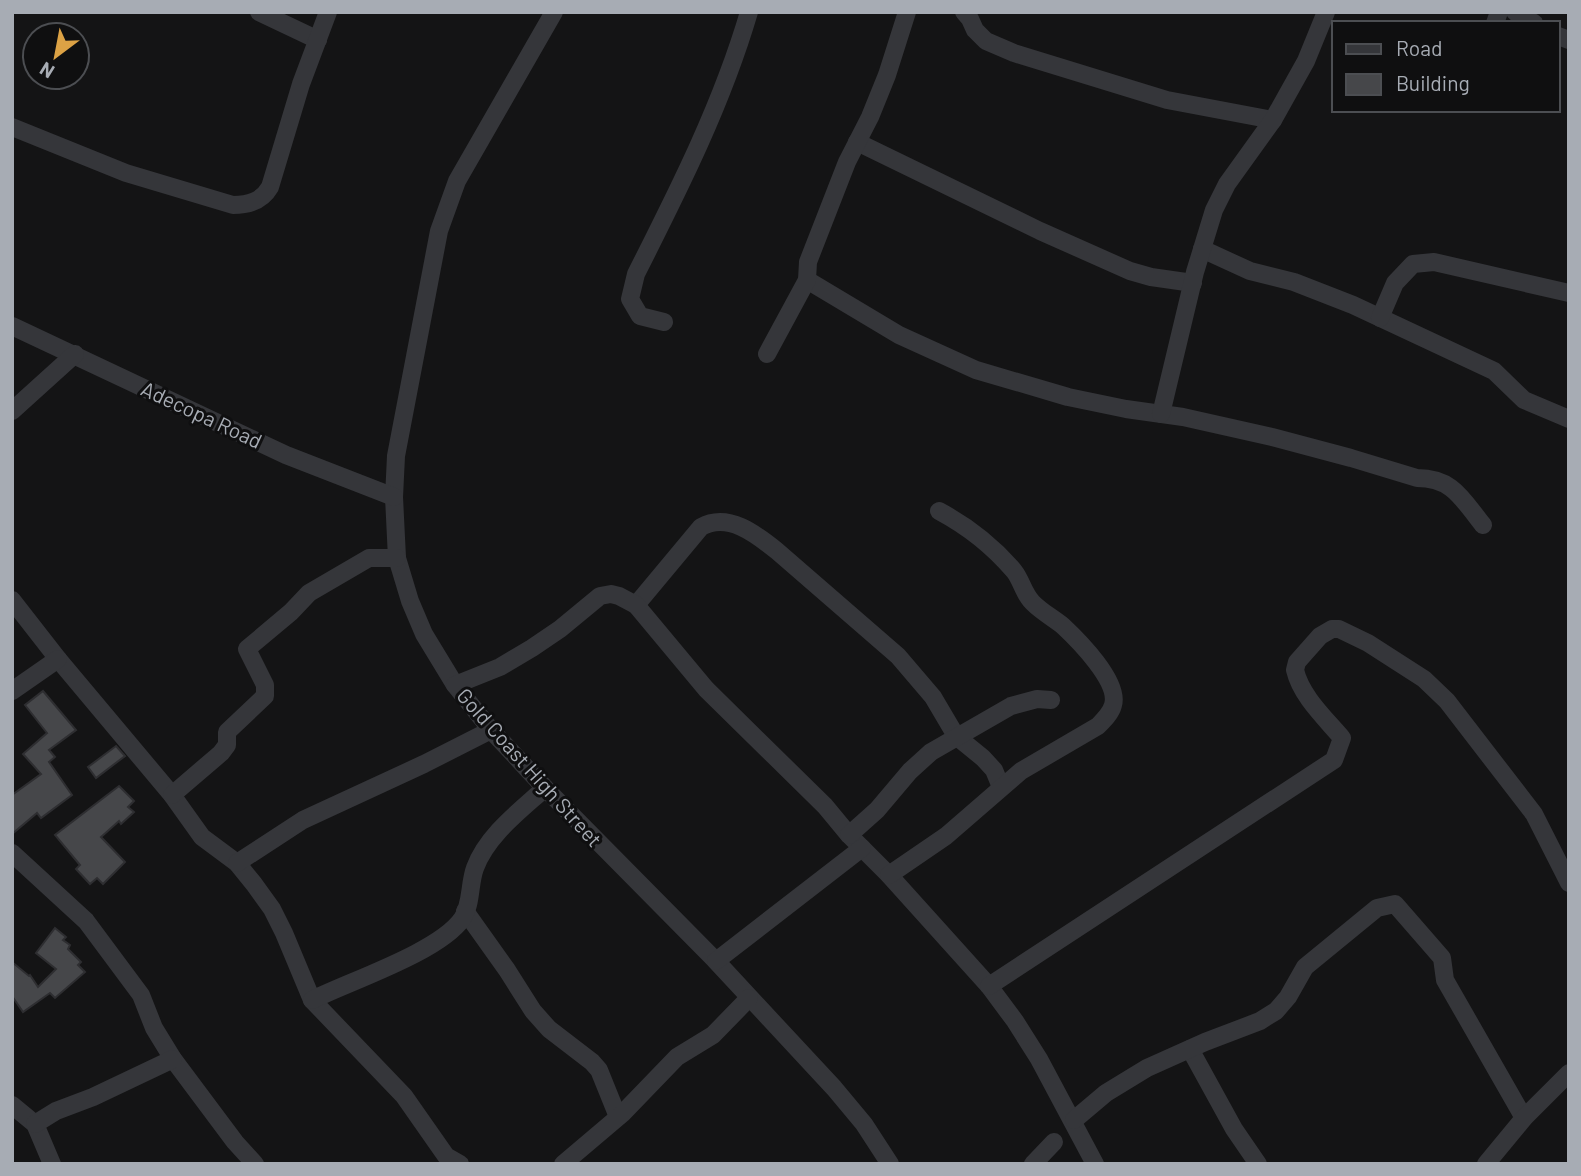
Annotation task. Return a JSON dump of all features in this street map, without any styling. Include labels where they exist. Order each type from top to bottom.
[{"type":"street","points":[[259,12],[318,40]]},
{"type":"street","points":[[12,127],[126,173],[233,205],[246,205],[265,196],[270,187],[301,84],[328,12]]},
{"type":"street","name":"Gold Coast High Street","points":[[554,12],[462,172],[439,231],[396,457],[394,497],[397,558],[410,601],[424,634],[455,685],[491,730],[716,961],[834,1088],[864,1124],[890,1164]]},
{"type":"street","points":[[664,322],[640,316],[630,299],[636,275],[712,118],[729,77],[749,12]]},
{"type":"street","points":[[767,354],[807,280],[808,262],[887,75],[907,12]]},
{"type":"street","points":[[964,12],[975,30],[986,41],[1014,52],[1185,105],[1273,120]]},
{"type":"street","points":[[1161,414],[1202,249],[1222,193],[1273,120],[1306,61],[1326,12]]},
{"type":"street","points":[[1515,12],[1531,21]]},
{"type":"street","points":[[857,142],[1040,232],[1130,271],[1193,283]]},
{"type":"street","points":[[1202,249],[1250,271],[1294,282],[1380,318],[1494,371],[1524,400],[1569,419]]},
{"type":"street","points":[[1380,318],[1395,283],[1413,264],[1434,262],[1569,293]]},
{"type":"street","points":[[807,280],[899,335],[976,370],[1068,397],[1183,417],[1295,442],[1417,478],[1432,478],[1453,486],[1483,525]]},
{"type":"street","name":"Adecopa Road","points":[[12,326],[286,455],[394,497]]},
{"type":"street","points":[[12,411],[75,354]]},
{"type":"street","points":[[889,875],[946,836],[1021,771],[1098,726],[1112,708],[1113,691],[1103,671],[1077,640],[1027,597],[1017,574],[990,545],[968,527],[939,511]]},
{"type":"street","points":[[636,605],[701,527],[710,522],[724,522],[741,527],[767,543],[828,598],[878,637],[933,697],[956,736],[984,758],[994,770],[1001,787]]},
{"type":"street","points":[[172,795],[221,753],[227,745],[227,732],[265,696],[265,685],[247,649],[309,593],[369,558],[397,558]]},
{"type":"street","points":[[455,685],[500,667],[532,648],[561,629],[600,596],[611,594],[636,605],[706,689],[825,806],[989,986],[1015,1021],[1074,1120],[1095,1164]]},
{"type":"street","points":[[12,600],[172,795],[202,837],[237,863],[272,909],[303,972],[313,1000],[404,1096],[446,1156],[460,1164]]},
{"type":"street","points":[[989,986],[1334,760],[1342,738],[1307,696],[1294,670],[1303,654],[1320,636],[1332,629],[1345,630],[1368,643],[1424,679],[1443,697],[1534,814],[1569,883]]},
{"type":"street","points":[[12,691],[58,659]]},
{"type":"street","points":[[849,835],[877,810],[910,771],[931,752],[1011,706],[1037,699],[1051,700]]},
{"type":"street","points":[[237,863],[303,820],[491,730]]},
{"type":"street","points":[[313,1000],[451,931],[468,906],[470,883],[476,864],[506,824],[545,788]]},
{"type":"street","points":[[716,961],[862,848]]},
{"type":"street","points":[[12,853],[86,921],[141,995],[154,1028],[173,1059],[235,1142],[255,1164]]},
{"type":"street","points":[[1074,1120],[1106,1093],[1147,1068],[1260,1021],[1276,1011],[1288,997],[1305,967],[1377,908],[1395,904],[1442,958],[1446,980],[1524,1118]]},
{"type":"street","points":[[465,911],[549,1030],[599,1070],[618,1117]]},
{"type":"street","points":[[563,1164],[618,1117],[677,1057],[713,1035],[749,998]]},
{"type":"street","points":[[1190,1049],[1234,1129],[1258,1164]]},
{"type":"street","points":[[35,1124],[56,1111],[93,1097],[173,1059]]},
{"type":"street","points":[[1486,1164],[1524,1118],[1569,1073]]},
{"type":"street","points":[[12,1105],[35,1124],[52,1164]]},
{"type":"street","points":[[1033,1164],[1054,1142]]},
{"type":"building","points":[[43,691],[76,730],[49,750],[55,757],[49,762],[72,795],[41,818],[37,813],[12,834],[12,795],[41,774],[23,754],[47,733],[25,705]]},
{"type":"building","points":[[116,746],[125,756],[96,778],[88,767]]},
{"type":"building","points":[[119,786],[134,801],[128,807],[134,812],[101,837],[125,862],[103,884],[97,878],[90,884],[76,869],[80,865],[55,835]]},
{"type":"building","points":[[55,928],[66,937],[63,940],[70,945],[68,949],[81,962],[78,965],[85,972],[55,998],[50,993],[23,1012],[12,996],[12,962],[30,975],[38,987],[56,969],[36,953]]}]
